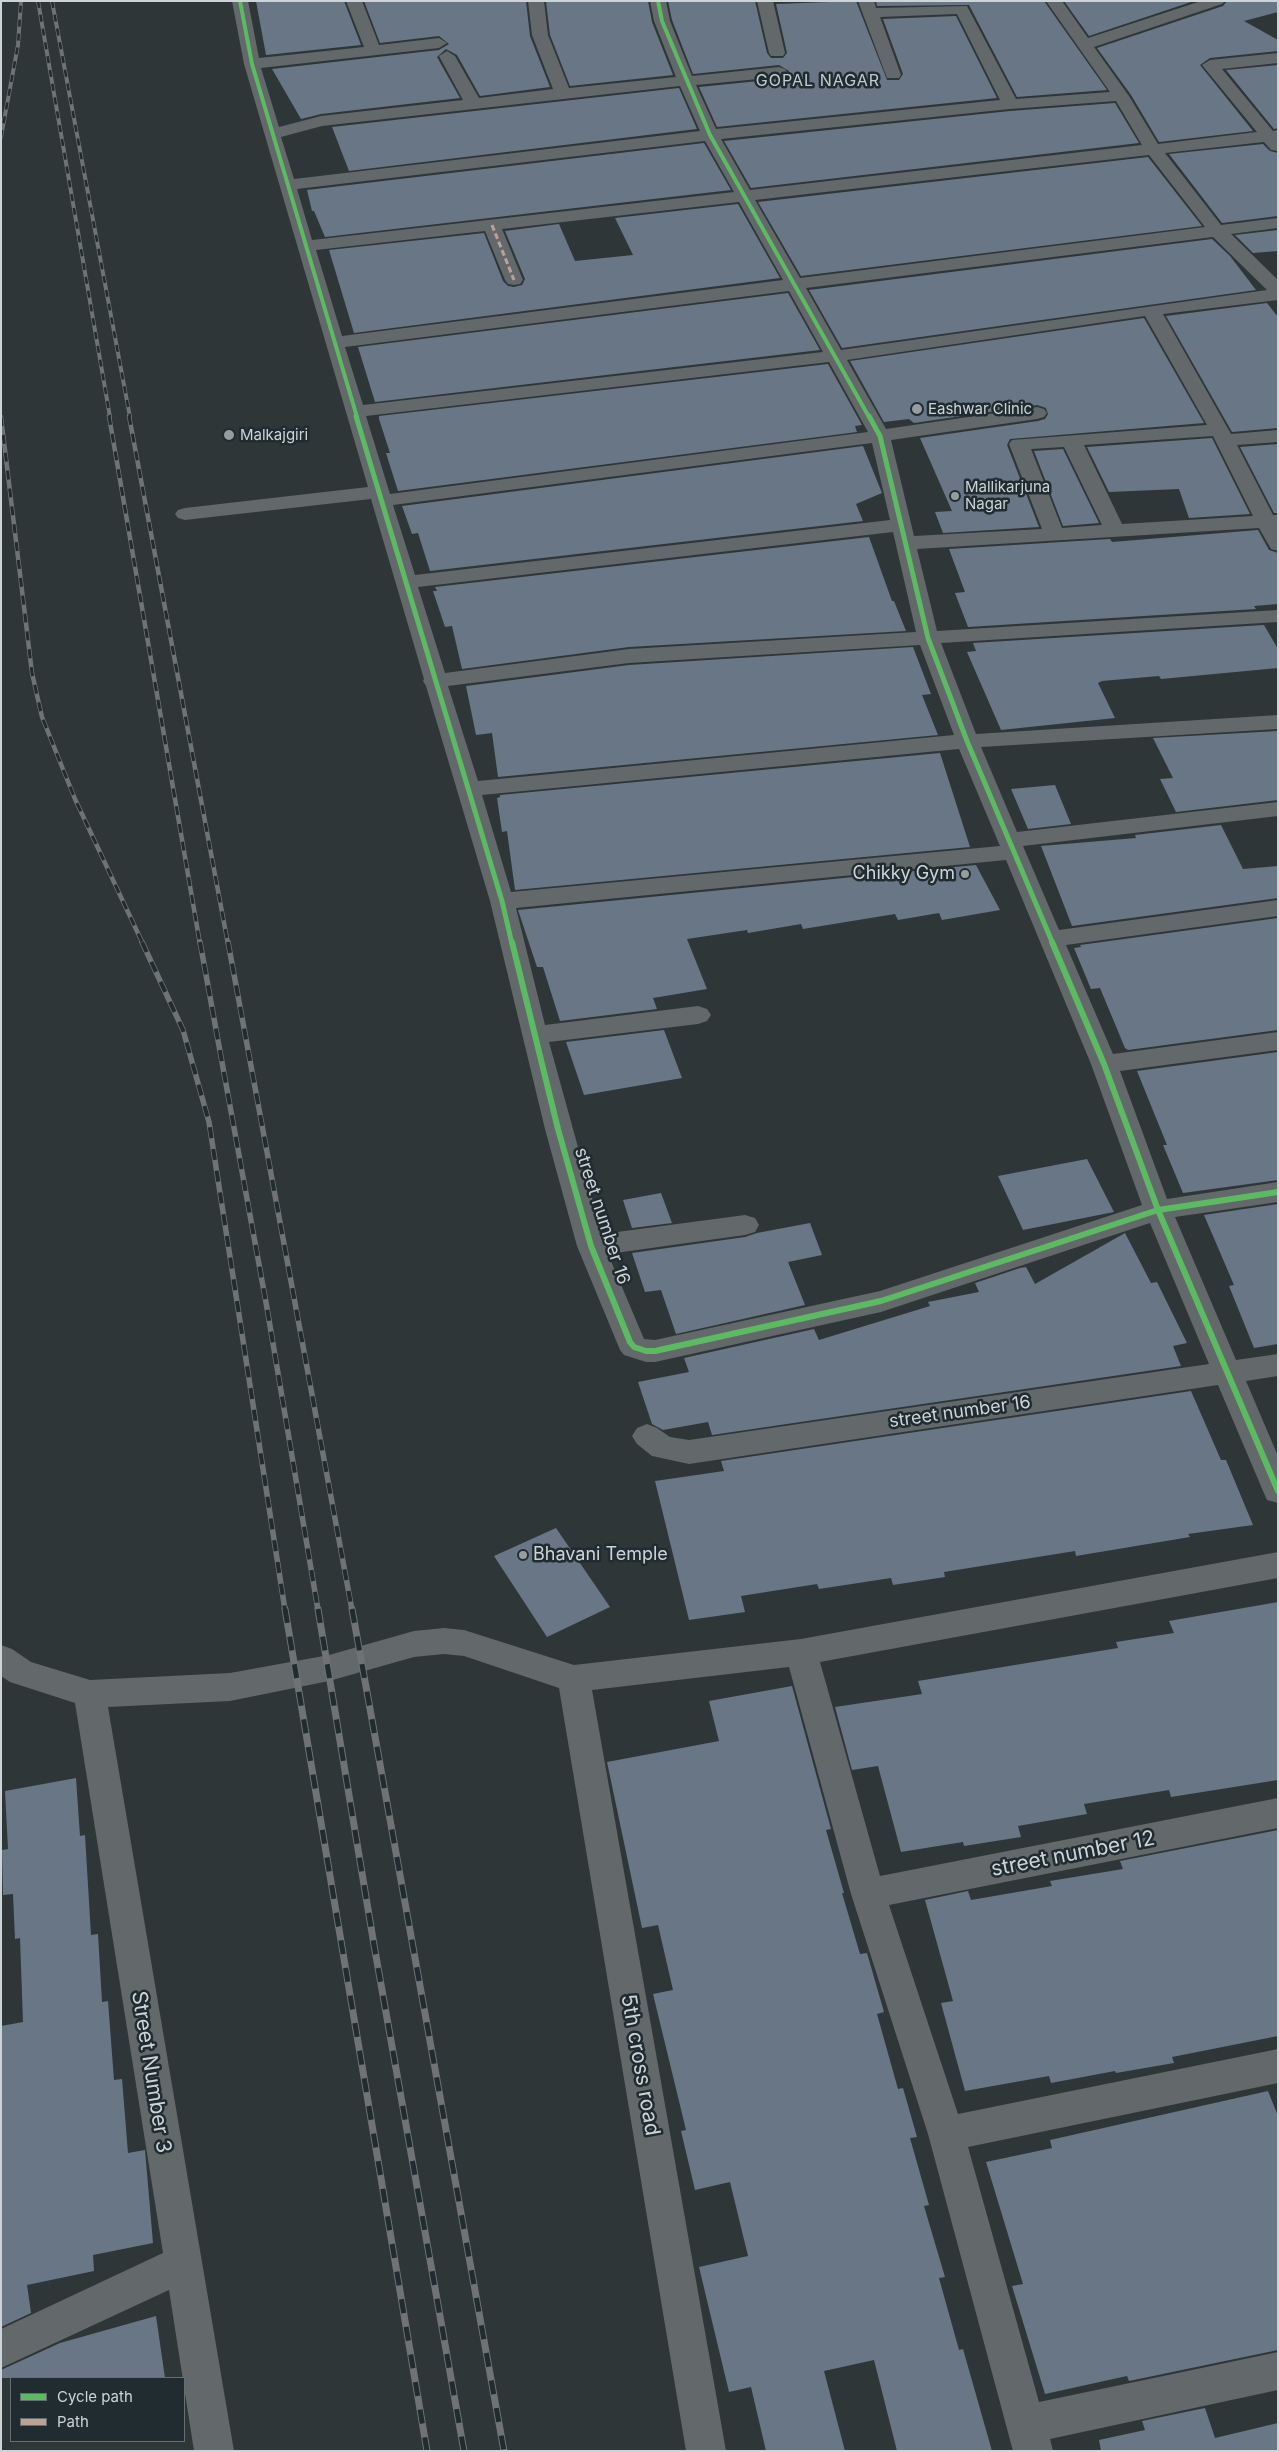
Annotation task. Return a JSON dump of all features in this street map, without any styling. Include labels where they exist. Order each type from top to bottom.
[{"type":"street","name":"street number 16","points":[[240,1],[252,64],[287,185],[354,412],[407,582],[434,681],[502,901],[558,1129],[591,1246],[630,1342],[640,1350],[655,1351],[880,1301],[1158,1210]]},
{"type":"street","points":[[354,1],[373,50]]},
{"type":"street","points":[[536,1],[540,35],[563,94]]},
{"type":"street","points":[[658,1],[662,21],[710,135],[880,436],[928,638],[967,741],[1104,1064],[1158,1210],[1278,1490]]},
{"type":"street","points":[[766,1],[777,53]]},
{"type":"street","points":[[1054,1],[1083,45],[1121,96],[1153,149],[1217,231],[1278,290]]},
{"type":"street","points":[[1083,45],[1183,7],[1217,1]]},
{"type":"street","points":[[893,75],[868,7],[962,9],[1010,104]]},
{"type":"street","points":[[252,64],[373,50],[443,49],[474,104]]},
{"type":"street","points":[[1275,139],[1210,65],[1278,58]]},
{"type":"street","points":[[273,134],[321,121],[779,72]]},
{"type":"street","points":[[287,185],[710,135],[1010,104],[1121,96]]},
{"type":"street","points":[[306,246],[1153,149],[1275,139]]},
{"type":"street","points":[[334,343],[1278,223]]},
{"type":"street","points":[[492,224],[514,280]]},
{"type":"street","points":[[354,412],[835,356],[1152,310],[1278,294]]},
{"type":"street","points":[[1152,310],[1271,521],[1278,545]]},
{"type":"street","points":[[185,514],[380,497],[880,436],[1037,413]]},
{"type":"street","points":[[1055,535],[1018,444],[1071,440],[1223,435],[1278,436]]},
{"type":"street","points":[[1071,440],[1114,531]]},
{"type":"street","points":[[407,582],[903,534],[1055,535],[1271,521]]},
{"type":"street","points":[[434,681],[629,656],[1278,616]]},
{"type":"street","points":[[468,789],[967,741],[1278,722]]},
{"type":"street","points":[[502,901],[1013,846],[1278,809]]},
{"type":"street","points":[[1050,939],[1278,908]]},
{"type":"street","points":[[535,1035],[698,1015]]},
{"type":"street","points":[[1104,1064],[1278,1041]]},
{"type":"street","points":[[1158,1210],[1278,1192]]},
{"type":"street","points":[[591,1246],[745,1225]]},
{"type":"street","name":"street number 16","points":[[647,1436],[662,1448],[688,1452],[1278,1364]]},
{"type":"street","points":[[1,1658],[21,1672],[90,1694],[230,1687],[329,1668],[414,1644],[444,1641],[464,1643],[574,1678],[801,1652],[1278,1565]]},
{"type":"street","points":[[801,1652],[868,1894],[946,2134],[1029,2438],[1278,2371]]},
{"type":"street","name":"5th cross road","points":[[574,1678],[706,2451]]},
{"type":"street","name":"Street Number 3","points":[[90,1694],[214,2451]]},
{"type":"street","name":"street number 12","points":[[868,1894],[1278,1814]]},
{"type":"street","points":[[946,2134],[1278,2066]]},
{"type":"street","points":[[1,2349],[182,2264]]},
{"type":"building","points":[[256,1],[344,1],[361,45],[266,55]]},
{"type":"building","points":[[364,1],[526,1],[530,36],[550,87],[480,96],[457,55],[446,49],[437,57],[460,98],[321,114],[301,119],[272,69],[439,50],[449,44],[439,36],[380,43]]},
{"type":"building","points":[[546,1],[648,1],[652,22],[673,75],[570,86],[550,35]]},
{"type":"building","points":[[668,1],[755,1],[767,53],[771,58],[783,58],[787,53],[776,4],[856,1],[887,80],[899,80],[903,74],[883,19],[956,16],[997,98],[717,127],[699,87],[779,79],[787,76],[789,71],[779,65],[693,74],[672,20]]},
{"type":"building","points":[[876,1],[1044,1],[1107,90],[1017,97],[969,5],[877,6]]},
{"type":"building","points":[[1064,1],[1194,1],[1089,36]]},
{"type":"building","points":[[1227,1],[1278,1],[1278,12],[1244,21],[1278,40],[1278,51],[1210,58],[1200,65],[1253,131],[1159,142],[1131,95],[1097,48],[1223,6]]},
{"type":"building","points":[[1278,65],[1278,128],[1274,129],[1226,70]]},
{"type":"building","points":[[679,88],[697,129],[349,171],[332,127]]},
{"type":"building","points":[[1115,103],[1139,143],[751,188],[724,141],[1010,111]]},
{"type":"building","points":[[704,143],[731,190],[325,237],[314,211],[312,211],[307,190]]},
{"type":"building","points":[[1263,144],[1270,151],[1278,153],[1278,216],[1222,223],[1169,154]]},
{"type":"building","points":[[1148,157],[1202,226],[801,276],[758,202]]},
{"type":"building","points":[[738,204],[780,278],[354,333],[329,250],[484,233],[503,281],[508,286],[514,287],[522,285],[525,279],[505,231],[559,224],[575,261],[633,255],[615,218]]},
{"type":"building","points":[[1278,230],[1278,251],[1253,253],[1235,235]]},
{"type":"building","points":[[1212,239],[1230,256],[1256,290],[842,348],[809,290]]},
{"type":"building","points":[[788,293],[820,350],[375,402],[358,347]]},
{"type":"building","points":[[1267,303],[1278,317],[1278,428],[1232,432],[1166,316]]},
{"type":"building","points":[[1144,318],[1204,423],[1010,439],[1007,445],[1039,527],[943,533],[935,512],[952,511],[920,438],[1038,421],[1045,419],[1048,414],[1046,408],[1037,405],[914,423],[909,419],[884,422],[850,361]]},
{"type":"building","points":[[828,364],[862,425],[855,426],[857,432],[398,491],[386,453],[390,453],[379,419],[379,416]]},
{"type":"building","points":[[1212,438],[1250,514],[1189,518],[1179,489],[1109,492],[1087,447]]},
{"type":"building","points":[[1278,444],[1278,513],[1274,513],[1240,447]]},
{"type":"building","points":[[863,446],[882,493],[856,504],[863,521],[430,571],[418,533],[412,534],[402,506]]},
{"type":"building","points":[[1063,449],[1099,523],[1063,526],[1034,451]]},
{"type":"building","points":[[1258,530],[1269,550],[1278,553],[1278,604],[1254,606],[1256,609],[968,627],[955,593],[965,592],[949,549],[1110,539],[1112,542]]},
{"type":"building","points":[[869,537],[892,601],[894,601],[906,631],[629,647],[462,669],[452,626],[445,627],[433,591],[437,591],[435,587]]},
{"type":"building","points":[[1264,625],[1278,649],[1278,668],[1161,679],[1159,676],[1102,681],[1098,683],[1115,718],[1001,730],[967,652],[976,651],[973,643]]},
{"type":"building","points":[[913,647],[931,694],[922,695],[938,735],[498,777],[492,733],[476,735],[466,686],[629,665]]},
{"type":"building","points":[[1278,731],[1278,800],[1176,812],[1160,779],[1173,778],[1153,738]]},
{"type":"building","points":[[940,753],[970,847],[515,890],[507,831],[502,832],[497,798],[500,795]]},
{"type":"building","points":[[1055,785],[1071,824],[1028,829],[1011,789]]},
{"type":"building","points":[[1221,825],[1243,869],[1278,866],[1278,898],[1072,926],[1041,846],[1136,838],[1135,835]]},
{"type":"building","points":[[976,865],[1000,910],[942,920],[939,913],[898,920],[895,914],[803,929],[801,924],[748,933],[747,930],[687,939],[707,989],[653,998],[657,1009],[560,1021],[543,967],[537,967],[518,910]]},
{"type":"building","points":[[1278,918],[1278,1030],[1128,1050],[1125,1048],[1100,988],[1091,989],[1074,948],[1081,947],[1080,945]]},
{"type":"building","points":[[664,1030],[682,1078],[584,1095],[566,1042]]},
{"type":"building","points":[[1278,1052],[1278,1180],[1183,1193],[1163,1145],[1167,1145],[1137,1071]]},
{"type":"building","points":[[1087,1159],[1114,1212],[1023,1230],[998,1176]]},
{"type":"building","points":[[661,1193],[672,1223],[632,1228],[623,1200]]},
{"type":"building","points":[[1278,1204],[1278,1344],[1254,1348],[1229,1286],[1234,1285],[1204,1215]]},
{"type":"building","points":[[810,1223],[822,1255],[788,1262],[805,1305],[676,1334],[661,1290],[645,1292],[632,1253],[745,1237]]},
{"type":"building","points":[[1125,1233],[1151,1283],[1157,1282],[1187,1343],[1173,1346],[1181,1366],[712,1435],[708,1422],[663,1430],[652,1424],[638,1382],[689,1372],[684,1358],[814,1329],[819,1340],[930,1306],[928,1302],[979,1292],[975,1283],[1020,1268],[1026,1267],[1035,1284]]},
{"type":"building","points":[[1191,1391],[1221,1460],[1226,1460],[1253,1525],[1188,1534],[1190,1537],[1076,1556],[1075,1551],[944,1572],[945,1577],[893,1585],[891,1578],[819,1589],[817,1584],[741,1596],[745,1612],[689,1620],[655,1481],[724,1471],[721,1461]]},
{"type":"building","points":[[556,1528],[610,1607],[547,1637],[494,1556]]},
{"type":"building","points":[[1278,1602],[1278,1780],[1171,1797],[1169,1790],[1084,1804],[1087,1814],[1018,1826],[1021,1837],[964,1846],[963,1842],[901,1852],[878,1766],[852,1770],[835,1707],[922,1694],[918,1681],[1118,1648],[1116,1642],[1174,1633],[1169,1621]]},
{"type":"building","points":[[792,1686],[831,1829],[826,1830],[844,1893],[842,1893],[860,1954],[867,1953],[884,2012],[877,2014],[898,2089],[903,2088],[917,2137],[910,2138],[929,2205],[924,2206],[945,2277],[939,2278],[959,2350],[963,2349],[992,2451],[897,2451],[874,2360],[824,2371],[845,2451],[766,2451],[751,2387],[729,2392],[699,2267],[748,2256],[730,2182],[695,2190],[681,2131],[686,2130],[653,1994],[673,1990],[658,1925],[642,1928],[607,1762],[719,1741],[709,1701]]},
{"type":"building","points":[[76,1778],[80,1836],[85,1835],[91,1935],[98,1934],[102,2002],[108,2001],[114,2080],[122,2079],[128,2153],[145,2150],[153,2243],[93,2255],[94,2271],[27,2285],[31,2313],[1,2327],[1,2026],[23,2022],[20,1938],[15,1939],[13,1894],[3,1895],[2,1850],[8,1849],[5,1791]]},
{"type":"building","points":[[1278,1830],[1278,2036],[1172,2057],[1174,2063],[1116,2073],[1115,2071],[1051,2083],[1049,2076],[965,2091],[941,2003],[953,2001],[925,1900],[968,1891],[971,1900],[1052,1886],[1050,1881],[1123,1869],[1120,1861]]},
{"type":"building","points":[[1268,2091],[1278,2116],[1278,2350],[1129,2381],[1127,2376],[1045,2394],[1012,2286],[1023,2284],[986,2162],[1052,2148],[1050,2140]]},
{"type":"building","points":[[156,2316],[165,2377],[1,2378],[1,2370],[60,2343]]},
{"type":"building","points":[[1205,2408],[1215,2438],[1278,2423],[1278,2451],[1101,2451],[1099,2440],[1145,2430],[1142,2421]]},
{"type":"railway","points":[[1,137],[18,45],[21,1]]},
{"type":"railway","points":[[38,1],[110,417]]},
{"type":"railway","points":[[52,1],[130,417]]},
{"type":"railway","points":[[109,416],[200,944]]},
{"type":"railway","points":[[129,416],[228,944]]},
{"type":"railway","points":[[1,417],[32,673],[42,717],[75,799],[143,944]]},
{"type":"railway","points":[[142,942],[183,1030],[209,1122],[285,1610]]},
{"type":"railway","points":[[200,942],[267,1308],[318,1610]]},
{"type":"railway","points":[[228,942],[352,1610]]},
{"type":"railway","points":[[285,1609],[427,2451]]},
{"type":"railway","points":[[318,1609],[374,1945],[464,2451]]},
{"type":"railway","points":[[352,1609],[504,2451]]},
{"type":"marked path","points":[[492,225],[514,280]]},
{"type":"cycle path","points":[[240,1],[252,64],[287,185],[502,901],[558,1129],[591,1246],[630,1342],[634,1347],[646,1351],[655,1351],[881,1301],[1158,1210],[1278,1192]]},
{"type":"cycle path","points":[[658,1],[662,21],[710,135],[880,436],[928,638],[967,741],[1104,1064],[1158,1210],[1278,1491]]},
{"type":"place","name":"Eashwar Clinic","points":[[917,409]]},
{"type":"place","name":"Malkajgiri","points":[[229,435]]},
{"type":"place","name":"Mallikarjuna Nagar","points":[[955,496]]},
{"type":"place","name":"Chikky Gym","points":[[965,874]]},
{"type":"place","name":"Bhavani Temple","points":[[523,1555]]},
{"type":"district","name":"GOPAL NAGAR","points":[[818,81]]}]
